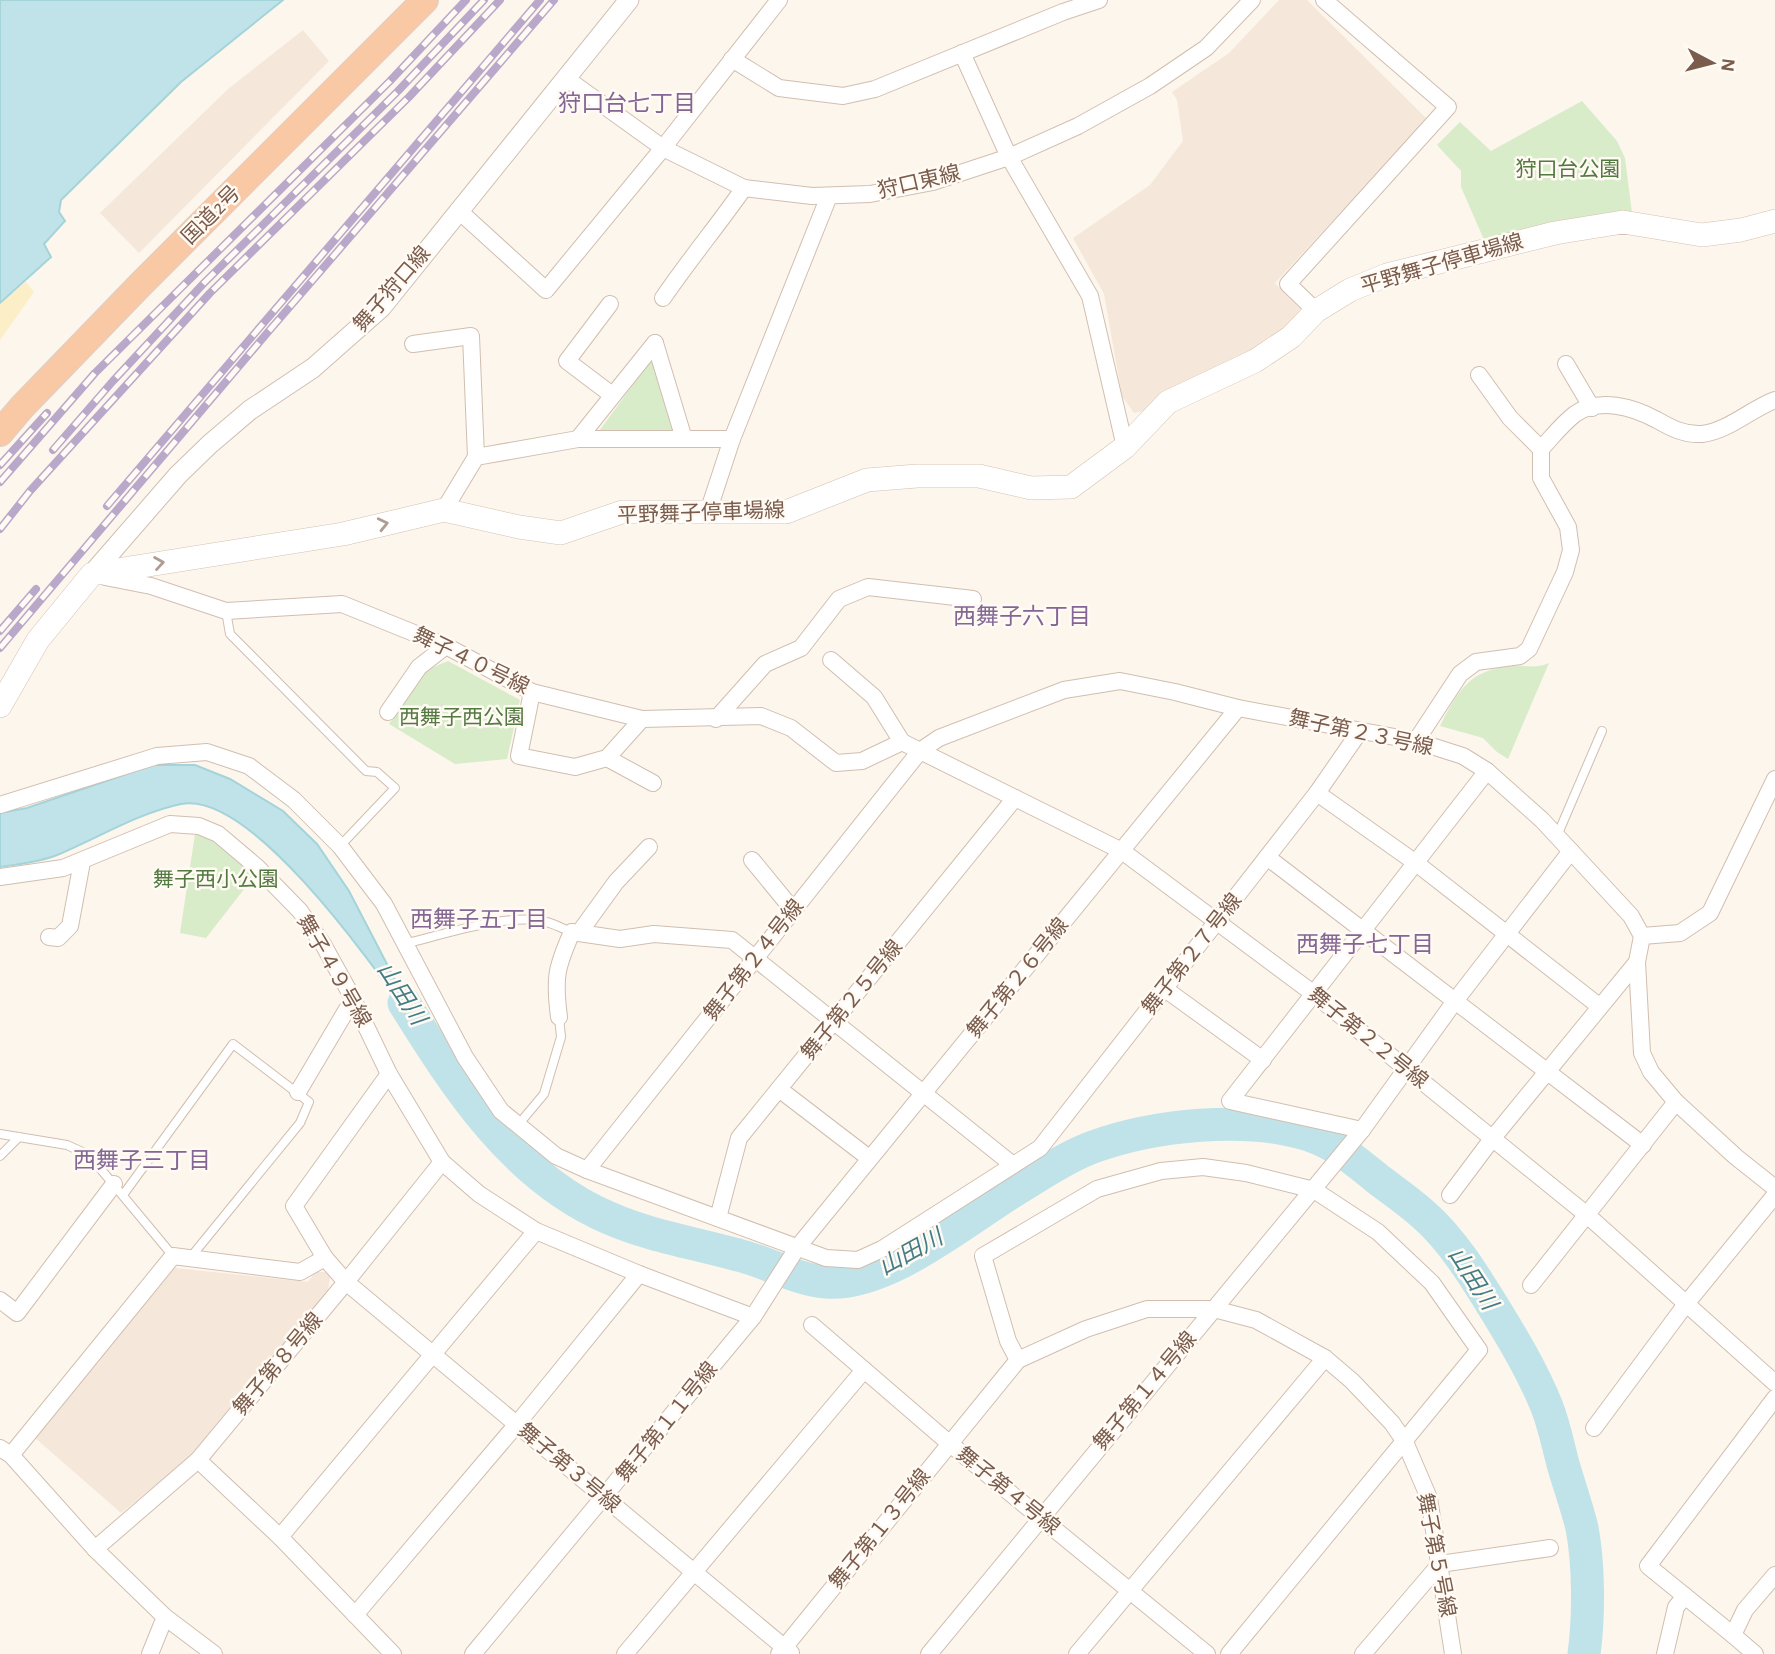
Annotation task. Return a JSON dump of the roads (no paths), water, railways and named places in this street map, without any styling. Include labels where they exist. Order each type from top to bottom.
[{"type":"highway","name":"国道2号","points":[[0,433],[132,293],[425,0]]},
{"type":"main road","name":"平野舞子停車場線","points":[[92,574],[343,534],[444,510],[519,527],[561,533],[622,512],[786,512],[867,481],[917,476],[979,475],[1031,488],[1071,487],[1125,447],[1168,402],[1255,360],[1291,337],[1316,311],[1350,290],[1387,275],[1555,233],[1623,222],[1702,235],[1741,230],[1775,221]]},
{"type":"main road","points":[[0,706],[38,639],[92,574]]},
{"type":"street","name":"舞子狩口線","points":[[92,574],[178,475],[210,444],[250,410],[313,368],[381,308],[629,0]]},
{"type":"street","points":[[458,210],[546,290],[663,148],[779,0]]},
{"type":"street","points":[[732,59],[779,88],[843,96],[875,89],[962,53],[1061,6],[1098,0]]},
{"type":"street","name":"狩口東線","points":[[567,79],[663,148],[744,188],[829,197],[870,194],[933,182],[1009,157],[1078,126],[1173,71],[1206,48],[1252,0]]},
{"type":"street","points":[[1316,311],[1288,285],[1448,107],[1324,0]]},
{"type":"street","points":[[962,53],[1009,157],[1090,296],[1125,447]]},
{"type":"street","points":[[663,298],[691,256],[713,233],[744,188]]},
{"type":"street","points":[[708,512],[732,439],[829,197]]},
{"type":"street","points":[[610,304],[566,361],[612,395]]},
{"type":"street","points":[[413,344],[471,336],[476,457],[444,510]]},
{"type":"street","points":[[578,439],[655,343],[684,439]]},
{"type":"street","points":[[1566,365],[1592,408]]},
{"type":"street","points":[[1479,375],[1510,418],[1541,449]]},
{"type":"street","points":[[1416,741],[1460,674],[1476,662],[1520,656],[1528,649],[1565,572],[1571,550],[1568,527],[1541,478],[1541,449],[1577,412],[1614,405],[1640,411],[1680,432],[1703,434],[1727,425],[1775,400]]},
{"type":"street","points":[[476,457],[578,439],[732,439]]},
{"type":"street","name":"舞子４０号線","points":[[92,574],[151,586],[226,611],[342,604],[446,646],[532,692],[642,719],[761,716],[791,728],[836,763],[862,761],[902,742]]},
{"type":"street","points":[[716,719],[765,664],[801,648],[839,599],[868,587],[973,599]]},
{"type":"street","points":[[388,712],[419,667],[446,646]]},
{"type":"street","points":[[831,660],[874,697],[902,742],[920,751]]},
{"type":"street","name":"舞子第２３号線","points":[[920,751],[939,738],[1064,690],[1120,681],[1238,708],[1416,741],[1463,756],[1487,771],[1557,836],[1631,916],[1642,936]]},
{"type":"street","points":[[532,692],[519,756],[575,767],[607,758],[642,719]]},
{"type":"street","name":"舞子第２６号線","points":[[797,1248],[1238,708]]},
{"type":"street","name":"舞子第２７号線","points":[[0,805],[158,756],[206,752],[249,766],[294,800],[341,846],[384,904],[465,1057],[501,1111],[555,1156],[826,1258],[858,1260],[882,1249],[1040,1148],[1317,793],[1360,731]]},
{"type":"street","name":"舞子第２２号線","points":[[920,751],[1122,851],[1314,994],[1587,1215],[1775,1383]]},
{"type":"street","name":"舞子第２４号線","points":[[587,1170],[920,751]]},
{"type":"street","points":[[607,758],[653,783]]},
{"type":"street","points":[[1362,1130],[1230,1101],[1487,771]]},
{"type":"street","points":[[1775,779],[1710,913],[1680,933],[1642,936],[1637,962],[1642,1053],[1651,1072],[1676,1102],[1736,1157],[1775,1188]]},
{"type":"street","points":[[1317,793],[1416,863],[1599,1006]]},
{"type":"street","name":"舞子第２５号線","points":[[718,1218],[739,1138],[1015,798]]},
{"type":"street","name":"舞子４９号線","points":[[0,877],[63,868],[170,824],[199,826],[218,834],[257,867],[300,911],[324,946],[354,999],[390,1074],[442,1162],[479,1194],[536,1231],[753,1317]]},
{"type":"street","points":[[559,1017],[555,990],[558,964],[575,933],[616,882],[649,847]]},
{"type":"street","name":"舞子第１４号線","points":[[929,1654],[1362,1130],[1455,1001],[1571,851]]},
{"type":"street","points":[[1267,857],[1643,1145]]},
{"type":"street","points":[[752,860],[793,910]]},
{"type":"street","points":[[49,937],[58,938],[70,926],[82,862]]},
{"type":"street","points":[[575,933],[620,939],[654,934],[732,940],[1013,1165]]},
{"type":"street","points":[[1450,1195],[1492,1139],[1637,962]]},
{"type":"street","points":[[1165,989],[1263,1060]]},
{"type":"street","points":[[298,1092],[354,999]]},
{"type":"street","name":"舞子第３号線","points":[[390,1074],[294,1206],[325,1258],[346,1282],[605,1497],[786,1652]]},
{"type":"street","points":[[779,1089],[869,1158]]},
{"type":"street","points":[[1531,1286],[1676,1102]]},
{"type":"street","name":"舞子第８号線","points":[[95,1549],[198,1460],[442,1162]]},
{"type":"street","points":[[1018,1360],[1008,1341],[983,1256],[1097,1189],[1161,1171],[1203,1167],[1276,1178],[1314,1190],[1378,1232],[1432,1283],[1479,1350],[1229,1654]]},
{"type":"street","points":[[0,1300],[17,1313],[119,1189]]},
{"type":"street","points":[[1594,1428],[1686,1304],[1775,1195]]},
{"type":"street","points":[[280,1537],[536,1231]]},
{"type":"street","name":"舞子第１１号線","points":[[473,1654],[753,1317],[797,1248]]},
{"type":"street","points":[[214,1654],[165,1617],[95,1549],[5,1451],[173,1256],[300,1272],[325,1258]]},
{"type":"street","points":[[355,1615],[517,1424],[639,1274]]},
{"type":"street","name":"舞子第５号線","points":[[1018,1360],[1086,1329],[1147,1309],[1214,1309],[1256,1320],[1325,1358],[1352,1381],[1392,1423],[1405,1442],[1429,1498],[1453,1654]]},
{"type":"street","name":"舞子第４号線","points":[[812,1325],[949,1443],[1207,1654]]},
{"type":"street","points":[[1077,1654],[1325,1358]]},
{"type":"street","name":"舞子第１３号線","points":[[786,1652],[949,1443],[1018,1360]]},
{"type":"street","points":[[625,1654],[864,1370]]},
{"type":"street","points":[[1755,1654],[1648,1566],[1775,1398]]},
{"type":"street","points":[[198,1460],[280,1537],[393,1654]]},
{"type":"street","points":[[1363,1654],[1440,1564],[1550,1548]]},
{"type":"street","points":[[1733,1635],[1745,1611],[1775,1575]]},
{"type":"street","points":[[1665,1654],[1676,1607],[1685,1596]]},
{"type":"street","points":[[150,1654],[165,1617]]},
{"type":"lane","points":[[226,611],[230,634],[366,771],[377,772],[395,788],[341,846]]},
{"type":"lane","points":[[1557,836],[1602,730]]},
{"type":"lane","points":[[404,944],[490,924],[520,920],[545,921],[575,933]]},
{"type":"lane","points":[[517,1125],[544,1094],[561,1037],[559,1017]]},
{"type":"lane","points":[[119,1189],[233,1044],[309,1102],[300,1123],[190,1258]]},
{"type":"lane","points":[[0,1134],[67,1145],[89,1156],[173,1256]]},
{"type":"lane","points":[[0,1156],[19,1137]]},
{"type":"water","points":[[0,0],[283,0],[181,82],[61,200],[59,212],[65,221],[44,244],[51,257],[0,303]]},
{"type":"water","points":[[153,765],[195,765],[230,779],[283,811],[317,844],[349,891],[427,1041],[317,896],[281,858],[245,827],[211,808],[181,804],[165,808],[50,857],[0,867],[0,813],[27,808]]},
{"type":"waterway","name":"山田川","points":[[404,1003],[445,1067],[491,1127],[544,1179],[575,1200],[640,1230],[749,1258],[815,1281],[850,1281],[875,1274],[901,1262],[1056,1165],[1117,1139],[1172,1128],[1229,1124],[1284,1129],[1328,1143],[1409,1202],[1444,1236],[1484,1292],[1535,1380],[1552,1421],[1582,1528],[1588,1591],[1584,1654]]},
{"type":"railway","points":[[0,482],[95,373],[390,81],[466,0]]},
{"type":"railway","points":[[53,450],[204,283],[398,91],[484,0]]},
{"type":"railway","points":[[0,529],[30,491],[210,293],[409,97],[500,0]]},
{"type":"railway","points":[[107,506],[540,0]]},
{"type":"railway","points":[[0,648],[554,0]]},
{"type":"railway","points":[[0,465],[47,413]]},
{"type":"railway","points":[[0,631],[36,589]]},
{"type":"district","name":"狩口台七丁目","points":[[627,104]]},
{"type":"district","name":"西舞子六丁目","points":[[1022,617]]},
{"type":"district","name":"西舞子五丁目","points":[[479,920]]},
{"type":"district","name":"西舞子七丁目","points":[[1365,945]]},
{"type":"district","name":"西舞子三丁目","points":[[142,1161]]},
{"type":"park label","name":"狩口台公園","points":[[1568,169]]},
{"type":"park label","name":"西舞子西公園","points":[[462,717]]},
{"type":"park label","name":"舞子西小公園","points":[[216,879]]}]
